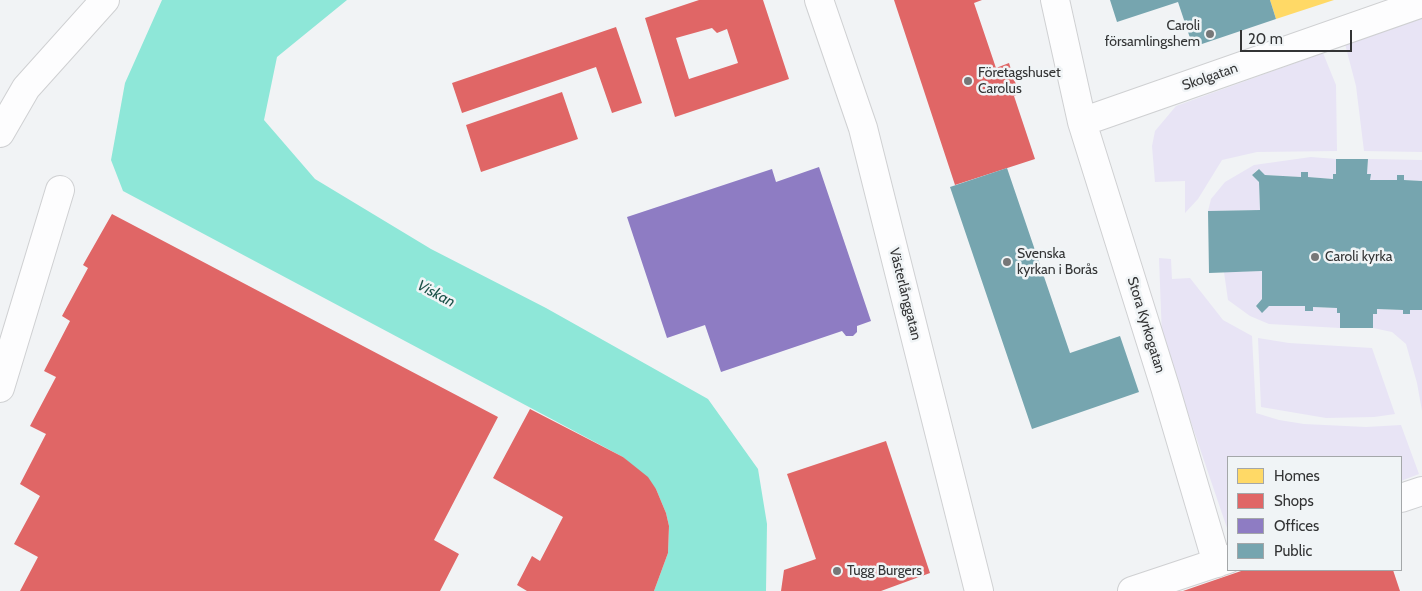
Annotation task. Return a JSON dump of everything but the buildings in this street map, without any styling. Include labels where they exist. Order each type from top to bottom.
[{"type":"street","points":[[0,133],[26,88],[105,0]]},
{"type":"street","name":"Västerlånggatan","points":[[819,0],[863,128],[979,591]]},
{"type":"street","name":"Stora Kyrkogatan","points":[[1055,0],[1082,122],[1222,561],[1132,591]]},
{"type":"street","name":"Skolgatan","points":[[1082,122],[1422,2]]},
{"type":"street","points":[[0,388],[60,190]]},
{"type":"street","points":[[1402,498],[1422,491]]},
{"type":"shaded area","points":[[1422,16],[1422,152],[1364,151],[1356,86],[1345,44]]},
{"type":"shaded area","points":[[1323,53],[1336,85],[1337,151],[1257,152],[1222,160],[1198,199],[1185,213],[1185,181],[1155,182],[1152,146],[1155,131],[1176,106]]},
{"type":"shaded area","points":[[1311,157],[1336,159],[1336,174],[1333,174],[1333,179],[1308,177],[1308,172],[1302,172],[1301,177],[1265,175],[1258,169],[1252,175],[1259,182],[1260,210],[1208,211],[1211,199],[1225,182],[1254,165]]},
{"type":"shaded area","points":[[1368,159],[1422,160],[1422,181],[1404,180],[1404,175],[1398,175],[1397,180],[1370,180],[1370,174],[1367,174]]},
{"type":"shaded area","points":[[1159,258],[1171,259],[1172,279],[1190,278],[1223,320],[1252,336],[1256,413],[1279,420],[1304,424],[1366,427],[1401,425],[1419,474],[1402,481],[1402,456],[1227,456],[1227,528],[1162,337]]},
{"type":"shaded area","points":[[1262,271],[1262,299],[1256,306],[1262,312],[1269,306],[1305,306],[1306,311],[1312,311],[1313,307],[1337,308],[1340,313],[1340,328],[1269,324],[1250,316],[1228,300],[1224,272]]},
{"type":"shaded area","points":[[1377,309],[1403,310],[1410,314],[1410,310],[1422,310],[1422,411],[1417,383],[1406,344],[1392,332],[1373,328],[1373,314]]},
{"type":"shaded area","points":[[1258,338],[1289,343],[1372,348],[1395,414],[1374,417],[1326,418],[1261,407]]},
{"type":"water","name":"Viskan","points":[[162,0],[347,0],[277,57],[264,120],[315,179],[431,249],[546,308],[708,399],[758,469],[767,524],[766,591],[654,591],[668,553],[669,526],[666,513],[656,489],[623,457],[123,191],[111,160],[125,83]]},
{"type":"place","name":"Caroli församlingshem","points":[[1210,34]]},
{"type":"place","name":"Företagshuset Carolus","points":[[968,81]]},
{"type":"place","name":"Caroli kyrka","points":[[1315,257]]},
{"type":"place","name":"Svenska kyrkan i Borås","points":[[1007,262]]},
{"type":"place","name":"Tugg Burgers","points":[[837,571]]}]
